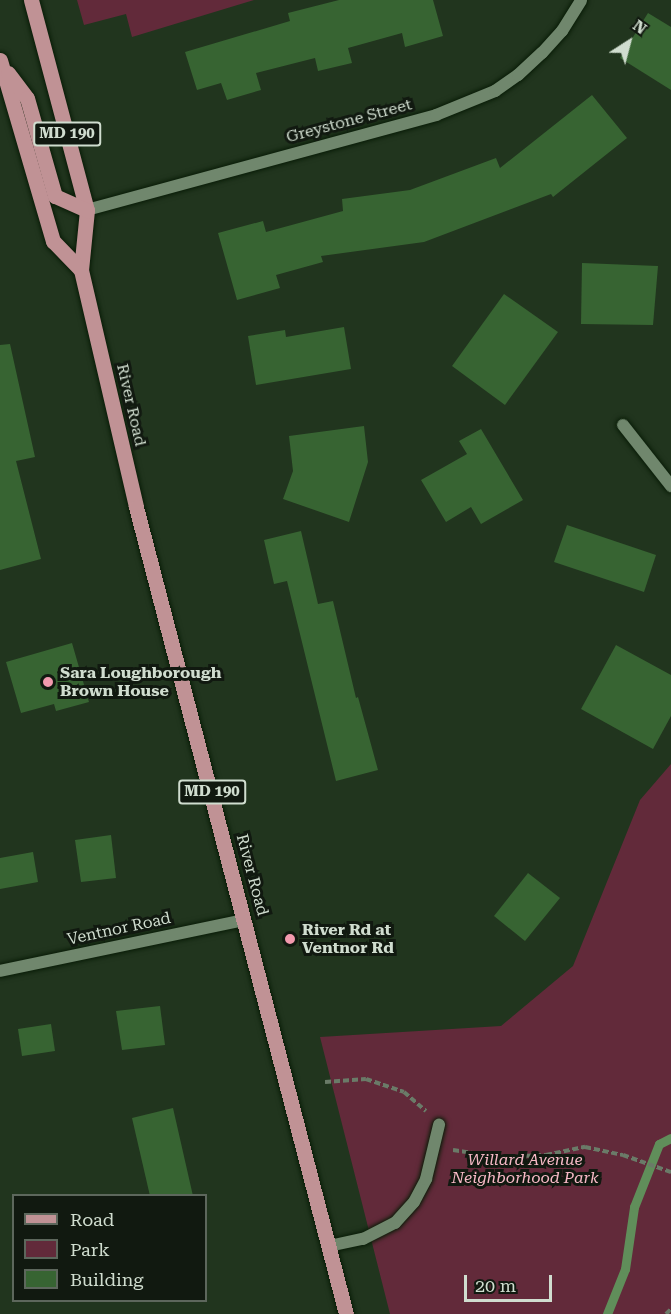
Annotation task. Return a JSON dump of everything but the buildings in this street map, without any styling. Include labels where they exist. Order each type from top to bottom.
[{"type":"main road","name":"River Road","points":[[31,0],[87,210],[81,270],[136,507],[346,1314]]},
{"type":"main road","points":[[1,62],[27,98],[55,196],[87,210]]},
{"type":"main road","name":"MD 190","points":[[1,62],[52,241],[81,270]]},
{"type":"street","name":"Greystone Street","points":[[87,210],[436,115],[495,91],[518,75],[542,53],[562,30],[581,0]]},
{"type":"street","points":[[623,425],[671,486]]},
{"type":"street","name":"Ventnor Road","points":[[0,971],[245,920]]},
{"type":"street","points":[[329,1246],[363,1239],[395,1223],[414,1202],[426,1179],[439,1125]]},
{"type":"path","points":[[325,1082],[366,1079],[404,1092],[439,1125]]},
{"type":"path","points":[[435,1147],[499,1157],[546,1155],[585,1147],[623,1155],[671,1172]]},
{"type":"path","points":[[666,1314],[671,1309]]},
{"type":"green space","points":[[77,0],[254,0],[132,37],[126,14],[84,25]]},
{"type":"green space","name":"Willard Avenue Neighborhood Park","points":[[671,764],[671,1314],[390,1314],[320,1037],[501,1026],[573,966],[640,800]]},
{"type":"waterway","points":[[607,1314],[625,1269],[634,1207],[659,1144],[671,1138]]},
{"type":"place","name":"Sara Loughborough Brown House","points":[[48,682]]},
{"type":"place","name":"River Rd at Ventnor Rd","points":[[290,939]]}]
